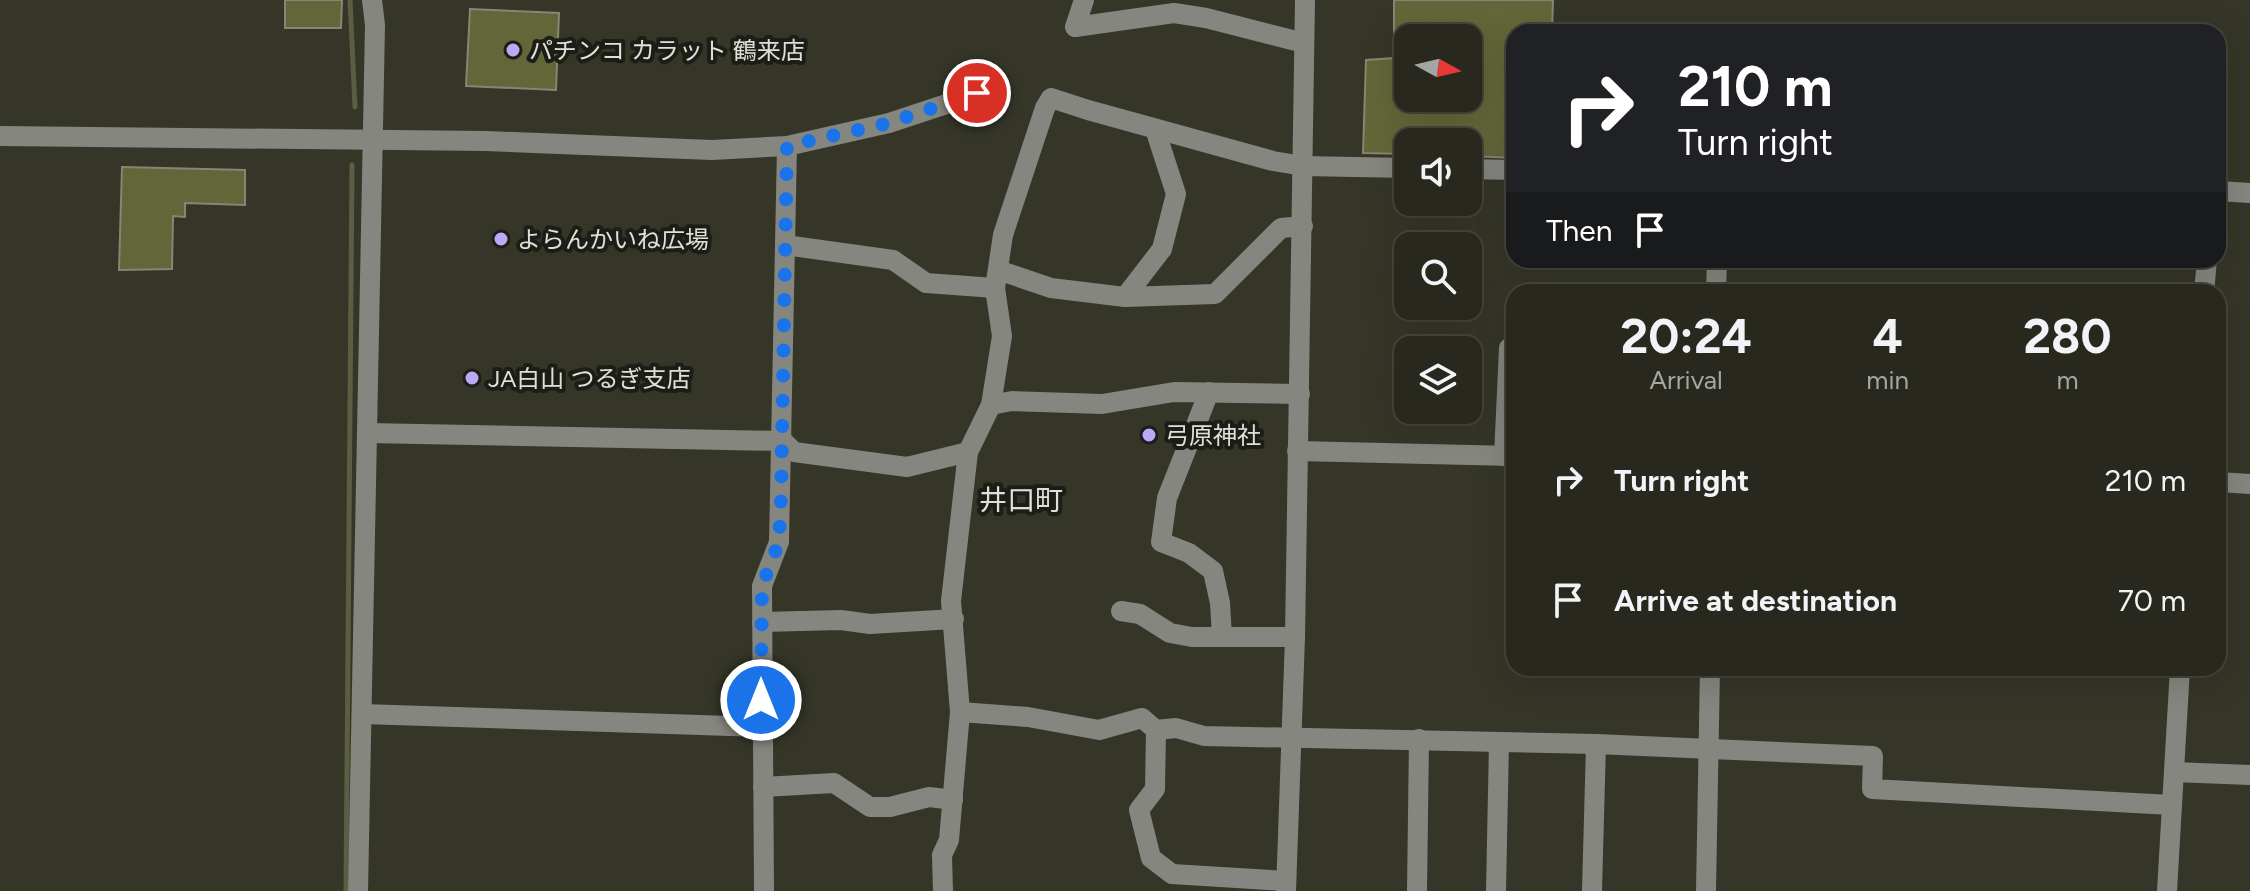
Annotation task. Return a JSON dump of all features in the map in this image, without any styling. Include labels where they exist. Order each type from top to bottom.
[{"type":"street","points":[[358,891],[375,25],[372,0]]},
{"type":"street","points":[[1084,0],[1075,27],[1174,13],[1304,43]]},
{"type":"street","points":[[1156,730],[1155,789],[1139,810],[1151,858],[1172,874],[1286,886],[1295,637],[1305,0]]},
{"type":"street","points":[[0,136],[371,140],[712,150],[787,146],[889,123],[957,98],[998,87]]},
{"type":"street","points":[[943,891],[942,855],[949,840],[960,712],[951,601],[968,452],[991,405],[1002,336],[997,279],[1003,235],[1051,98],[1273,161],[1303,166],[1394,168]]},
{"type":"street","points":[[1125,297],[1162,249],[1176,194],[1155,129]]},
{"type":"street","points":[[764,891],[762,586],[779,542],[787,146]]},
{"type":"street","points":[[1482,169],[1506,170]]},
{"type":"street","points":[[2226,192],[2250,193]]},
{"type":"street","points":[[785,245],[893,260],[926,283],[997,279],[1125,297],[1215,294],[1281,228],[1303,226]]},
{"type":"street","points":[[991,405],[1012,401],[1102,404],[1174,392],[1300,394]]},
{"type":"street","points":[[1209,392],[1167,498],[1161,542],[1189,553],[1213,571],[1220,603],[1222,637]]},
{"type":"street","points":[[367,433],[783,441],[794,452],[907,467],[968,452]]},
{"type":"street","points":[[1297,451],[1506,456]]},
{"type":"street","points":[[2226,482],[2250,484]]},
{"type":"street","points":[[1121,611],[1140,614],[1170,633],[1192,637],[1295,637]]},
{"type":"street","points":[[762,622],[841,620],[870,624],[954,619]]},
{"type":"street","points":[[1706,891],[1710,676]]},
{"type":"street","points":[[2167,891],[2180,676]]},
{"type":"street","points":[[960,712],[1028,717],[1099,730],[1142,718],[1156,730],[1176,728],[1204,736],[1596,744],[1873,756],[1872,789],[2172,805]]},
{"type":"street","points":[[362,714],[761,727]]},
{"type":"street","points":[[1417,891],[1419,739]]},
{"type":"street","points":[[1496,891],[1499,742]]},
{"type":"street","points":[[1592,891],[1596,744]]},
{"type":"street","points":[[2174,772],[2250,775]]},
{"type":"street","points":[[763,787],[834,783],[870,807],[890,807],[929,797],[953,800]]},
{"type":"building","points":[[285,0],[342,0],[341,28],[285,28]]},
{"type":"building","points":[[1394,0],[1553,0],[1552,24],[1506,24],[1506,158],[1482,157],[1482,128],[1394,128],[1394,154],[1363,153],[1366,60],[1394,58],[1394,112],[1482,112],[1482,24],[1394,24]]},
{"type":"building","name":"パチンコ カラット 鶴来店","points":[[470,9],[559,13],[556,90],[466,86]]},
{"type":"building","points":[[122,167],[245,170],[245,205],[185,203],[185,217],[173,216],[172,269],[119,270]]},
{"type":"waterway","points":[[350,0],[355,107]]},
{"type":"waterway","points":[[346,891],[352,165]]},
{"type":"place","name":"パチンコ カラット 鶴来店","points":[[513,50]]},
{"type":"place","name":"よらんかいね広場","points":[[501,239]]},
{"type":"place","name":"JA白山 つるぎ支店","points":[[472,378]]},
{"type":"place","name":"弓原神社","points":[[1149,435]]},
{"type":"district","name":"井口町","points":[[1021,500]]},
{"type":"route","points":[[761,700],[762,586],[779,542],[787,146],[889,123],[977,93]]}]
